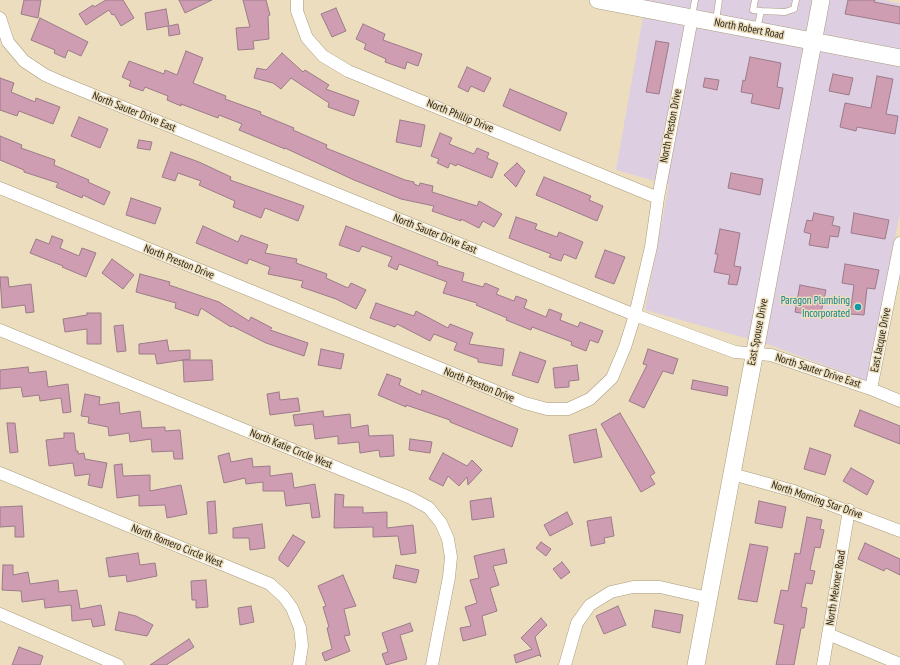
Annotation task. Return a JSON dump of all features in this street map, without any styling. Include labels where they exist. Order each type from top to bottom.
[{"type":"street","name":"North Phillip Drive","points":[[297,0],[297,11],[307,38],[323,56],[348,71],[658,198]]},
{"type":"street","name":"North Robert Road","points":[[598,0],[900,58]]},
{"type":"street","name":"East Spouse Drive","points":[[696,665],[821,0]]},
{"type":"street","name":"North Sauter Drive East","points":[[0,18],[8,42],[24,61],[44,75],[635,315],[735,352],[771,355],[871,389],[900,401]]},
{"type":"street","name":"North Preston Drive","points":[[0,188],[525,403],[547,409],[568,409],[590,400],[612,378],[625,347],[635,315],[651,247],[658,198],[692,18]]},
{"type":"street","name":"East Jacque Drive","points":[[871,389],[900,243]]},
{"type":"street","name":"North Katie Circle West","points":[[0,330],[411,498],[429,508],[441,523],[448,539],[451,556],[449,577],[432,665]]},
{"type":"street","name":"North Romero Circle West","points":[[0,473],[270,584],[284,597],[292,608],[300,628],[302,646],[299,665]]},
{"type":"street","name":"North Morning Star Drive","points":[[732,474],[794,491],[848,510],[900,532]]},
{"type":"street","name":"North Meixner Road","points":[[823,665],[848,510]]},
{"type":"street","points":[[565,665],[577,623],[590,605],[611,592],[633,587],[660,587],[708,598]]},
{"type":"street","points":[[0,614],[118,665]]},
{"type":"street","points":[[828,634],[900,664]]},
{"type":"lane","points":[[692,18],[695,0]]},
{"type":"lane","points":[[715,22],[719,0]]},
{"type":"lane","points":[[755,0],[753,10],[785,12],[794,9],[796,0]]},
{"type":"lane","points":[[757,31],[761,11]]},
{"type":"shaded area","points":[[646,0],[885,0],[900,4],[900,212],[867,381],[767,344],[645,310],[669,185],[616,170]]},
{"type":"building","points":[[24,0],[41,0],[38,18],[21,14]]},
{"type":"building","points":[[106,0],[123,0],[134,18],[121,26],[114,14],[112,15],[109,10],[86,25],[79,14],[93,5],[94,7]]},
{"type":"building","points":[[179,0],[212,0],[185,13]]},
{"type":"building","points":[[243,0],[266,0],[270,15],[268,16],[269,39],[253,41],[254,49],[238,50],[236,28],[250,27]]},
{"type":"building","points":[[848,0],[875,0],[874,2],[900,7],[900,24],[845,14]]},
{"type":"building","points":[[336,8],[346,31],[332,37],[321,14]]},
{"type":"building","points":[[166,9],[169,26],[178,24],[180,34],[169,36],[168,26],[147,30],[145,13]]},
{"type":"building","points":[[40,18],[88,42],[81,56],[68,50],[65,58],[54,53],[55,50],[31,40]]},
{"type":"building","points":[[363,24],[385,34],[383,40],[422,54],[418,66],[407,62],[405,69],[385,62],[386,59],[364,49],[366,44],[356,39]]},
{"type":"building","points":[[656,41],[669,43],[659,94],[646,92]]},
{"type":"building","points":[[186,51],[203,58],[193,83],[226,96],[225,99],[261,112],[260,114],[294,128],[293,130],[327,145],[326,148],[405,180],[414,182],[414,184],[419,186],[420,183],[433,186],[432,192],[477,206],[479,201],[502,214],[494,227],[483,221],[479,228],[461,219],[461,221],[432,211],[434,206],[401,199],[354,180],[285,148],[239,130],[242,124],[219,115],[218,118],[181,104],[181,106],[167,100],[168,96],[145,87],[143,91],[129,86],[131,81],[122,77],[129,61],[164,74],[165,70],[177,75]]},
{"type":"building","points":[[282,53],[303,72],[305,70],[329,85],[326,89],[359,101],[354,116],[328,107],[329,103],[291,78],[281,89],[273,83],[254,78],[257,68],[266,70]]},
{"type":"building","points":[[750,57],[781,63],[777,87],[783,88],[779,109],[751,103],[753,94],[741,92]]},
{"type":"building","points":[[467,67],[491,78],[484,92],[471,86],[468,92],[458,87]]},
{"type":"building","points":[[833,74],[853,78],[849,95],[829,91]]},
{"type":"building","points":[[877,76],[893,79],[886,114],[898,116],[895,134],[857,127],[856,131],[840,127],[845,103],[871,108]]},
{"type":"building","points":[[0,78],[14,83],[11,92],[35,102],[36,98],[60,107],[53,124],[19,111],[17,116],[0,110]]},
{"type":"building","points":[[705,78],[719,80],[717,90],[703,87]]},
{"type":"building","points":[[510,89],[567,113],[560,131],[503,106]]},
{"type":"building","points":[[79,117],[108,129],[100,148],[71,136]]},
{"type":"building","points":[[400,120],[425,125],[421,147],[396,142]]},
{"type":"building","points":[[440,133],[452,138],[449,144],[474,154],[477,148],[489,153],[487,158],[498,163],[492,178],[457,164],[456,166],[450,163],[448,168],[437,163],[439,159],[431,156]]},
{"type":"building","points":[[0,136],[22,145],[21,148],[55,160],[54,165],[89,180],[88,182],[110,192],[104,205],[83,195],[82,198],[56,187],[58,183],[24,172],[24,170],[0,160]]},
{"type":"building","points":[[139,140],[152,142],[150,150],[137,148]]},
{"type":"building","points":[[171,152],[199,162],[231,177],[230,180],[304,206],[298,221],[265,208],[261,218],[233,207],[235,201],[199,185],[201,181],[178,173],[175,181],[162,177]]},
{"type":"building","points":[[517,163],[525,171],[516,187],[504,175]]},
{"type":"building","points":[[731,173],[763,179],[760,195],[728,188]]},
{"type":"building","points":[[544,177],[591,196],[589,200],[603,206],[597,221],[536,195]]},
{"type":"building","points":[[131,198],[161,208],[155,224],[126,215]]},
{"type":"building","points":[[814,213],[834,217],[832,225],[840,227],[838,237],[830,236],[828,248],[809,245],[811,234],[804,232],[807,220],[812,221]]},
{"type":"building","points":[[854,213],[889,220],[885,239],[851,233]]},
{"type":"building","points":[[516,217],[537,224],[535,229],[557,237],[559,232],[583,242],[576,259],[564,254],[561,261],[549,257],[551,254],[509,238]]},
{"type":"building","points":[[203,226],[238,242],[241,235],[268,245],[265,253],[297,259],[296,263],[327,274],[326,278],[348,288],[351,283],[366,290],[356,309],[336,299],[301,287],[303,281],[268,274],[270,267],[249,259],[247,264],[196,243]]},
{"type":"building","points":[[346,226],[438,262],[437,265],[464,273],[462,281],[483,287],[485,283],[499,289],[496,294],[514,301],[516,296],[527,300],[524,308],[546,317],[549,309],[562,314],[560,320],[578,327],[580,322],[603,331],[598,343],[590,340],[586,351],[571,345],[572,342],[532,327],[531,330],[506,320],[507,318],[476,305],[477,303],[443,293],[447,282],[399,264],[397,270],[388,266],[392,257],[362,246],[359,252],[339,245]]},
{"type":"building","points":[[720,229],[740,233],[734,266],[741,267],[737,285],[728,284],[730,275],[714,272],[718,254],[715,254]]},
{"type":"building","points":[[52,236],[63,240],[60,248],[79,256],[82,248],[96,253],[86,277],[30,253],[36,239],[49,244]]},
{"type":"building","points":[[605,250],[625,257],[614,284],[595,277]]},
{"type":"building","points":[[112,259],[134,275],[123,289],[102,273]]},
{"type":"building","points":[[845,264],[879,270],[875,289],[867,288],[864,315],[850,314],[854,285],[842,283]]},
{"type":"building","points":[[140,274],[170,282],[169,285],[219,302],[249,321],[251,317],[272,328],[270,330],[308,343],[304,356],[266,343],[232,326],[231,327],[201,308],[198,316],[175,308],[176,303],[136,292]]},
{"type":"building","points":[[0,277],[8,277],[9,287],[31,284],[34,312],[26,313],[25,305],[2,308]]},
{"type":"building","points":[[800,285],[826,290],[820,317],[795,312]]},
{"type":"building","points":[[376,303],[414,316],[416,311],[448,328],[450,324],[473,333],[469,344],[504,349],[502,366],[478,362],[478,359],[454,350],[457,343],[434,334],[430,341],[397,324],[395,327],[370,318]]},
{"type":"building","points":[[87,313],[101,313],[101,344],[87,344],[87,329],[65,332],[63,319],[87,315]]},
{"type":"building","points":[[123,325],[126,351],[117,352],[114,326]]},
{"type":"building","points":[[167,340],[169,351],[190,350],[190,359],[157,364],[155,354],[139,354],[139,344]]},
{"type":"building","points":[[321,349],[344,354],[341,369],[318,365]]},
{"type":"building","points":[[648,349],[678,359],[673,374],[663,371],[644,408],[629,401],[647,365],[643,364]]},
{"type":"building","points":[[520,352],[546,361],[538,383],[512,375]]},
{"type":"building","points":[[183,360],[212,360],[213,380],[184,382]]},
{"type":"building","points":[[577,365],[579,380],[569,381],[569,387],[555,388],[553,368]]},
{"type":"building","points":[[28,367],[29,373],[46,371],[48,387],[68,384],[71,412],[63,413],[61,398],[40,401],[39,395],[23,397],[21,387],[0,389],[0,370]]},
{"type":"building","points":[[387,374],[401,379],[399,385],[421,395],[422,390],[518,429],[512,447],[450,422],[450,420],[406,405],[406,407],[378,395]]},
{"type":"building","points":[[693,380],[728,387],[727,396],[691,389]]},
{"type":"building","points":[[279,392],[280,400],[298,398],[300,411],[270,415],[267,394]]},
{"type":"building","points":[[85,394],[100,397],[99,405],[119,402],[120,414],[140,411],[142,428],[165,427],[165,431],[180,430],[183,459],[174,459],[173,451],[152,452],[151,439],[130,442],[129,433],[109,436],[108,427],[88,423],[89,417],[81,416]]},
{"type":"building","points":[[860,410],[900,426],[900,444],[854,426]]},
{"type":"building","points":[[323,411],[324,417],[350,414],[351,428],[368,425],[369,436],[393,435],[394,456],[380,457],[379,450],[360,453],[359,442],[338,444],[338,436],[315,439],[313,424],[295,426],[293,415]]},
{"type":"building","points":[[620,413],[655,473],[650,476],[655,484],[641,492],[601,424]]},
{"type":"building","points":[[7,423],[15,423],[18,452],[10,453]]},
{"type":"building","points":[[596,429],[602,457],[574,463],[569,435]]},
{"type":"building","points":[[64,433],[74,433],[76,451],[78,451],[78,454],[84,453],[85,459],[107,463],[102,488],[88,485],[90,474],[75,476],[73,463],[49,466],[46,440],[64,438]]},
{"type":"building","points":[[410,439],[432,442],[430,453],[409,450]]},
{"type":"building","points":[[810,448],[831,455],[825,475],[804,469]]},
{"type":"building","points":[[229,453],[231,462],[252,458],[253,467],[270,466],[270,476],[292,473],[294,488],[315,484],[320,517],[312,518],[310,503],[286,506],[284,491],[263,491],[263,482],[246,484],[245,478],[224,483],[218,456]]},
{"type":"building","points":[[443,453],[467,466],[472,460],[482,470],[468,485],[467,477],[459,486],[448,476],[443,486],[429,479]]},
{"type":"building","points":[[122,464],[123,476],[150,475],[150,491],[181,485],[187,514],[167,518],[165,505],[139,506],[139,495],[117,498],[114,465]]},
{"type":"building","points":[[851,468],[874,481],[867,495],[843,481]]},
{"type":"building","points":[[335,494],[344,495],[343,507],[363,507],[363,513],[387,512],[387,528],[413,525],[416,553],[401,555],[398,536],[373,537],[373,527],[334,528]]},
{"type":"building","points":[[491,498],[494,517],[472,520],[470,501]]},
{"type":"building","points":[[215,501],[217,533],[209,534],[207,502]]},
{"type":"building","points":[[759,501],[786,507],[782,528],[755,523]]},
{"type":"building","points":[[22,506],[24,537],[15,537],[15,526],[0,527],[0,507]]},
{"type":"building","points":[[567,512],[573,524],[550,536],[544,525]]},
{"type":"building","points":[[611,517],[614,536],[604,538],[605,543],[591,546],[587,521]]},
{"type":"building","points":[[807,517],[822,520],[820,529],[824,530],[820,548],[815,547],[810,570],[815,571],[812,584],[806,583],[801,607],[807,608],[804,628],[801,628],[794,665],[776,665],[784,625],[774,623],[781,590],[788,591],[795,553],[800,554]]},
{"type":"building","points":[[262,524],[265,548],[250,550],[249,538],[233,538],[233,528]]},
{"type":"building","points":[[293,535],[305,542],[288,567],[279,560],[279,557]]},
{"type":"building","points":[[541,542],[551,549],[546,556],[536,548]]},
{"type":"building","points":[[865,543],[900,559],[900,575],[886,568],[884,571],[858,559]]},
{"type":"building","points":[[750,544],[768,547],[757,602],[738,599]]},
{"type":"building","points":[[504,549],[507,563],[493,566],[499,585],[490,588],[497,611],[482,616],[486,635],[463,641],[460,628],[471,626],[465,607],[477,603],[470,580],[479,578],[474,556]]},
{"type":"building","points":[[138,553],[140,565],[155,563],[157,576],[127,582],[126,575],[109,577],[106,558]]},
{"type":"building","points":[[562,562],[570,572],[561,579],[553,569]]},
{"type":"building","points":[[3,565],[13,565],[13,575],[28,572],[30,584],[58,580],[59,592],[77,590],[80,609],[101,605],[105,625],[93,627],[91,619],[72,621],[71,605],[45,608],[44,599],[22,602],[21,591],[2,590]]},
{"type":"building","points":[[396,565],[419,570],[416,583],[393,578]]},
{"type":"building","points":[[343,575],[356,606],[344,609],[350,635],[344,636],[350,651],[325,661],[322,653],[332,649],[327,628],[329,627],[323,607],[326,606],[318,586]]},
{"type":"building","points":[[206,580],[208,607],[196,608],[196,600],[192,600],[191,581]]},
{"type":"building","points":[[251,606],[254,622],[240,625],[238,608]]},
{"type":"building","points":[[618,606],[626,625],[604,634],[596,616]]},
{"type":"building","points":[[655,610],[683,615],[680,633],[652,627]]},
{"type":"building","points":[[119,612],[136,616],[153,625],[147,636],[115,630]]},
{"type":"building","points":[[541,618],[547,625],[535,637],[541,657],[539,655],[516,663],[514,655],[532,649],[521,638]]},
{"type":"building","points":[[410,623],[413,631],[400,635],[407,659],[386,665],[382,654],[388,652],[382,633]]},
{"type":"building","points":[[189,639],[194,647],[166,665],[150,665]]},
{"type":"building","points":[[19,647],[43,656],[40,665],[12,665]]},
{"type":"place","name":"Paragon Plumbing Incorporated","points":[[858,307]]}]
